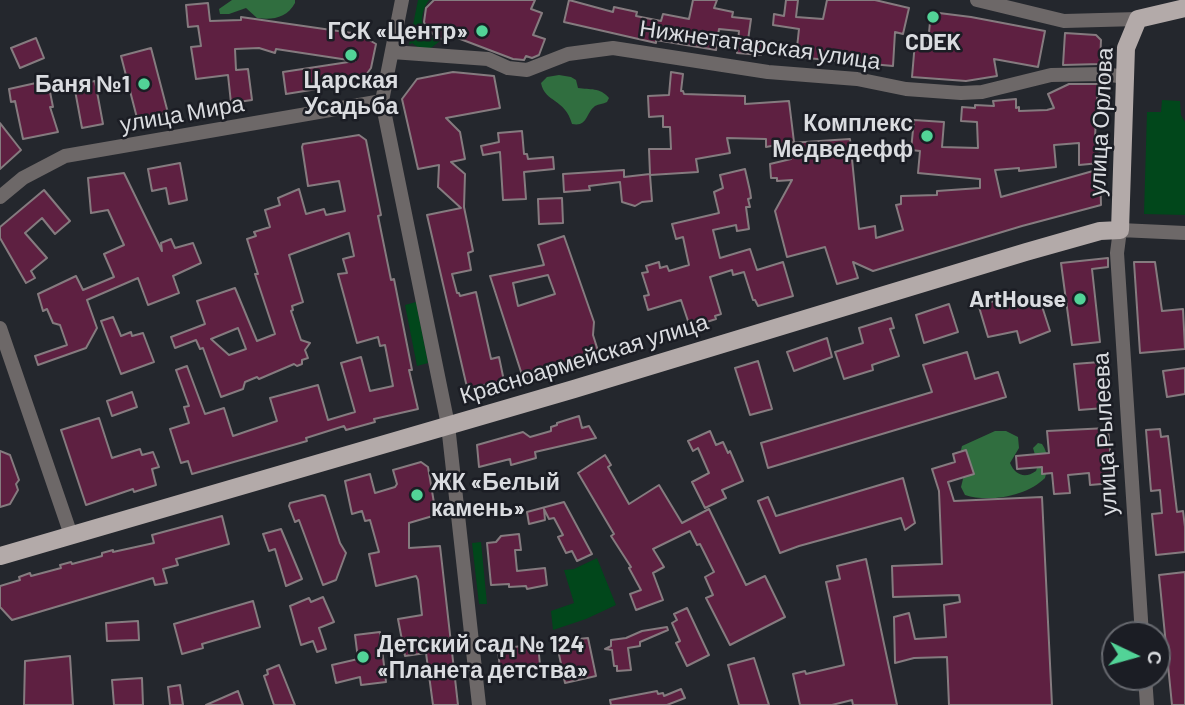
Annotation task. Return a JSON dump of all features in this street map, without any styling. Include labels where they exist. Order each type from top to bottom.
[{"type":"main road","points":[[1138,19],[1185,8]]},
{"type":"main road","name":"улица Орлова","points":[[1120,230],[1126,48],[1138,19]]},
{"type":"main road","name":"Красноармейская улица","points":[[0,556],[1026,251],[1100,231],[1120,230]]},
{"type":"street","points":[[402,0],[382,101],[448,425],[479,705]]},
{"type":"street","points":[[977,0],[1064,21],[1138,19]]},
{"type":"street","name":"Нижнетатарская улица","points":[[391,51],[488,60],[508,68],[527,70],[568,54],[613,48],[768,72],[857,79],[906,89],[961,93],[982,92],[1051,75],[1126,76]]},
{"type":"street","name":"улица Мира","points":[[0,197],[23,178],[65,156],[382,101]]},
{"type":"street","name":"Красноармейская улица","points":[[1120,230],[1185,233]]},
{"type":"street","name":"улица Рылеева","points":[[1120,230],[1118,253],[1141,621]]},
{"type":"street","points":[[0,328],[71,535]]},
{"type":"green space","points":[[232,0],[295,0],[295,3],[284,15],[269,19],[257,18],[246,8],[220,14],[219,9]]},
{"type":"green space","points":[[418,0],[429,0],[423,12],[422,24],[428,34],[440,41],[431,48],[419,48],[412,43],[409,45]]},
{"type":"green space","points":[[559,75],[576,80],[578,88],[602,92],[609,98],[607,102],[595,106],[581,124],[572,124],[565,109],[547,94],[541,83],[547,77]]},
{"type":"green space","points":[[1162,100],[1180,101],[1181,115],[1185,122],[1185,215],[1144,214],[1147,112],[1161,112]]},
{"type":"green space","points":[[416,302],[428,363],[417,366],[405,305]]},
{"type":"green space","points":[[995,431],[1006,431],[1018,437],[1019,448],[1010,463],[1021,475],[1036,471],[1038,465],[1033,448],[1038,443],[1042,444],[1047,461],[1045,478],[1028,489],[1007,496],[985,498],[965,495],[961,487],[965,471],[962,446]]},
{"type":"green space","points":[[481,542],[487,604],[479,604],[472,543]]},
{"type":"green space","points":[[597,558],[616,605],[553,630],[551,611],[574,603],[564,570],[574,569]]},
{"type":"building","name":"ГСК «Центр»","points":[[434,0],[535,0],[531,9],[542,13],[533,35],[545,39],[539,55],[532,58],[526,56],[524,60],[513,59],[455,37],[437,38],[424,22],[426,8]]},
{"type":"building","points":[[569,0],[613,12],[614,7],[637,12],[636,16],[661,21],[663,14],[689,19],[693,0],[717,0],[714,8],[733,12],[732,17],[751,19],[748,40],[763,41],[761,55],[737,53],[739,31],[719,29],[716,50],[656,40],[656,43],[564,22]]},
{"type":"building","points":[[786,0],[798,0],[796,17],[823,19],[827,0],[875,0],[909,8],[903,34],[895,32],[893,66],[796,57],[799,29],[773,25],[774,14],[784,16]]},
{"type":"building","points":[[208,3],[210,21],[241,20],[241,17],[359,34],[376,44],[371,68],[361,82],[286,94],[283,72],[355,61],[276,49],[275,53],[259,48],[235,49],[236,70],[248,69],[252,100],[231,103],[228,75],[196,79],[191,47],[201,46],[198,26],[188,27],[186,5]]},
{"type":"building","points":[[931,12],[1045,31],[1038,67],[994,59],[997,76],[966,81],[912,77],[915,42],[928,43]]},
{"type":"building","points":[[1065,33],[1096,35],[1101,40],[1100,64],[1063,65]]},
{"type":"building","points":[[36,38],[44,58],[20,68],[11,48]]},
{"type":"building","name":"Баня №1","points":[[151,48],[168,113],[137,118],[121,56]]},
{"type":"building","points":[[453,72],[494,76],[500,108],[446,118],[460,132],[465,159],[451,162],[465,174],[464,207],[473,251],[468,253],[471,270],[452,274],[460,296],[476,292],[491,359],[499,357],[504,381],[469,388],[427,215],[461,208],[438,187],[439,165],[418,169],[402,99],[417,79]]},
{"type":"building","points":[[671,72],[683,74],[681,91],[684,94],[745,96],[745,104],[789,101],[794,142],[789,143],[850,139],[859,229],[875,226],[876,238],[903,230],[896,205],[901,204],[901,196],[937,195],[937,191],[980,188],[980,179],[918,173],[920,151],[911,150],[914,120],[944,122],[942,147],[978,148],[977,122],[961,121],[962,107],[994,106],[993,101],[1016,99],[1016,108],[1019,107],[1019,111],[1047,110],[1054,108],[1048,94],[1069,84],[1098,84],[1095,137],[1099,137],[1100,163],[1079,165],[1079,143],[1054,145],[1056,167],[1019,171],[1019,168],[995,170],[1001,197],[1100,169],[1101,205],[873,271],[853,262],[858,278],[837,284],[825,247],[787,257],[775,211],[792,180],[777,181],[777,178],[771,178],[770,164],[791,159],[787,143],[766,147],[766,139],[727,138],[730,153],[696,159],[698,172],[650,175],[652,201],[635,206],[622,202],[620,182],[589,186],[590,190],[564,192],[563,174],[624,170],[624,177],[650,174],[649,149],[671,149],[670,127],[663,127],[663,116],[649,117],[648,96],[669,95]]},
{"type":"building","points":[[45,81],[47,92],[50,92],[53,107],[50,107],[58,132],[23,139],[15,101],[11,102],[9,89]]},
{"type":"building","points":[[95,81],[103,124],[82,128],[74,85]]},
{"type":"building","points":[[0,123],[21,150],[0,169]]},
{"type":"building","points":[[522,131],[524,154],[527,154],[528,159],[553,157],[554,169],[524,172],[526,199],[503,200],[500,152],[483,155],[481,146],[499,142],[498,133]]},
{"type":"building","points":[[359,135],[366,140],[381,215],[378,216],[391,280],[394,279],[418,409],[374,419],[375,422],[346,430],[344,426],[306,438],[307,441],[192,474],[188,461],[181,463],[170,429],[189,423],[184,407],[189,406],[176,370],[187,366],[205,414],[224,408],[233,436],[277,421],[270,398],[318,385],[328,420],[355,412],[341,363],[361,357],[370,391],[393,386],[385,345],[380,346],[378,337],[357,343],[338,274],[347,273],[343,259],[354,256],[349,233],[289,255],[303,302],[292,306],[291,311],[301,340],[310,343],[305,350],[308,358],[302,360],[302,364],[294,364],[259,379],[257,377],[245,382],[243,389],[221,397],[203,348],[200,349],[196,340],[175,348],[171,337],[205,324],[197,301],[235,288],[257,341],[275,334],[255,274],[258,274],[247,239],[256,236],[254,232],[270,227],[265,210],[280,205],[278,198],[299,189],[306,214],[324,209],[326,215],[345,211],[339,181],[308,186],[303,144]],"holes":[[[238,328],[246,349],[229,355],[211,339]]]},
{"type":"building","points":[[180,163],[187,200],[169,204],[166,188],[152,191],[148,169]]},
{"type":"building","points":[[745,169],[751,198],[748,199],[750,207],[746,207],[749,229],[737,231],[736,225],[713,230],[720,258],[750,249],[757,270],[783,262],[793,296],[758,306],[753,300],[744,272],[733,275],[732,270],[710,277],[721,314],[715,316],[716,319],[697,325],[693,322],[689,324],[681,300],[648,310],[644,296],[649,295],[642,273],[648,272],[646,266],[659,262],[660,268],[667,266],[669,271],[689,265],[683,237],[676,239],[672,224],[719,213],[714,192],[723,188],[720,175]]},
{"type":"building","points":[[124,173],[162,251],[161,243],[171,239],[175,248],[193,243],[201,263],[173,276],[179,293],[148,305],[138,278],[87,300],[97,328],[86,348],[38,365],[35,356],[67,345],[60,325],[53,323],[47,309],[43,311],[38,294],[76,276],[83,290],[114,277],[104,254],[124,245],[108,210],[91,213],[88,178]]},
{"type":"building","points":[[44,190],[70,221],[55,234],[42,218],[25,233],[47,258],[31,271],[35,278],[26,283],[0,238],[0,227]]},
{"type":"building","points":[[562,198],[563,223],[539,224],[538,199]]},
{"type":"building","points":[[564,236],[594,322],[593,335],[599,354],[523,378],[490,276],[544,265],[538,245]],"holes":[[[548,275],[555,294],[518,306],[513,283]]]},
{"type":"building","name":"ArtHouse","points":[[1108,258],[1108,267],[1092,269],[1100,342],[1072,345],[1061,263]]},
{"type":"building","points":[[1134,262],[1155,262],[1162,311],[1183,309],[1185,349],[1140,353]]},
{"type":"building","points":[[1008,295],[1012,306],[1040,300],[1050,331],[1020,343],[1017,331],[988,337],[979,307]]},
{"type":"building","points":[[949,304],[958,332],[924,343],[916,315]]},
{"type":"building","points":[[113,317],[121,336],[131,332],[132,336],[143,333],[154,362],[121,374],[101,321]]},
{"type":"building","points":[[891,318],[894,328],[890,329],[899,356],[872,365],[873,370],[844,379],[835,352],[863,343],[859,328]]},
{"type":"building","points":[[827,338],[832,357],[794,371],[787,352]]},
{"type":"building","points":[[967,352],[975,379],[998,372],[1006,397],[768,468],[761,443],[932,392],[923,365]]},
{"type":"building","points":[[758,361],[772,409],[750,415],[735,368]]},
{"type":"building","points":[[1100,362],[1104,408],[1079,410],[1074,364]]},
{"type":"building","points":[[1185,368],[1185,394],[1167,397],[1163,371]]},
{"type":"building","points":[[132,392],[137,407],[112,416],[107,401]]},
{"type":"building","points":[[579,416],[582,428],[589,426],[596,438],[535,452],[536,458],[511,465],[510,459],[479,467],[477,445],[523,432],[530,437],[551,431],[551,427],[557,423]]},
{"type":"building","points":[[99,418],[112,458],[140,449],[142,455],[153,452],[159,467],[152,469],[156,485],[134,492],[133,489],[86,505],[61,430]]},
{"type":"building","points":[[1108,428],[1113,483],[1090,485],[1089,473],[1068,475],[1070,493],[1054,494],[1052,473],[1042,474],[1042,467],[1017,469],[1016,456],[1049,453],[1047,431]]},
{"type":"building","points":[[1160,429],[1161,437],[1168,436],[1177,512],[1183,511],[1185,552],[1156,555],[1152,514],[1162,513],[1160,490],[1151,491],[1146,430]]},
{"type":"building","points":[[710,431],[716,445],[723,442],[728,453],[730,451],[743,481],[722,490],[726,498],[705,508],[692,482],[709,473],[698,448],[693,451],[688,441]]},
{"type":"building","points":[[966,450],[974,474],[948,482],[954,501],[1042,497],[1052,705],[949,705],[947,657],[914,658],[895,663],[894,617],[909,613],[915,639],[946,637],[944,605],[960,602],[959,595],[893,597],[892,566],[942,564],[939,491],[932,469],[955,462],[953,454]]},
{"type":"building","points":[[0,451],[10,455],[19,480],[16,484],[18,490],[10,504],[0,507]]},
{"type":"building","points":[[605,455],[611,465],[608,467],[629,504],[659,485],[682,523],[709,509],[746,585],[765,576],[785,617],[730,645],[706,598],[713,595],[705,577],[714,572],[690,531],[653,549],[664,567],[653,573],[663,600],[636,610],[630,594],[641,590],[629,568],[631,567],[611,536],[614,534],[578,473]]},
{"type":"building","points":[[421,462],[428,467],[436,515],[409,523],[409,548],[440,546],[458,705],[433,705],[426,653],[405,656],[398,619],[422,615],[418,580],[416,576],[376,586],[369,554],[379,552],[370,520],[365,521],[362,511],[352,514],[345,481],[370,474],[375,493],[395,487],[397,484],[393,470]]},
{"type":"building","points":[[903,478],[915,523],[905,530],[901,518],[780,553],[758,501],[768,497],[776,516]]},
{"type":"building","points":[[325,496],[340,543],[346,553],[336,580],[323,585],[299,520],[295,522],[289,506],[290,503]]},
{"type":"building","points":[[564,502],[592,554],[577,561],[572,551],[566,553],[558,537],[563,535],[554,518],[549,519],[544,509],[545,520],[529,524],[527,512]]},
{"type":"building","points":[[222,516],[229,544],[176,559],[178,565],[163,569],[167,583],[155,585],[153,578],[12,620],[0,607],[0,586],[20,580],[19,577],[61,568],[60,565],[102,556],[102,553],[113,550],[154,543],[152,535]]},
{"type":"building","points":[[281,529],[302,579],[286,586],[275,549],[269,551],[263,534]]},
{"type":"building","points":[[519,534],[521,550],[515,550],[517,571],[545,568],[547,585],[527,589],[526,586],[509,587],[509,584],[491,585],[487,543],[496,542],[501,536]]},
{"type":"building","points":[[866,559],[897,705],[853,705],[852,700],[832,705],[800,705],[793,674],[805,671],[806,674],[844,665],[826,582],[840,579],[837,566]]},
{"type":"building","points":[[1185,572],[1185,705],[1172,705],[1171,621],[1164,621],[1159,575]]},
{"type":"building","points":[[323,597],[334,622],[319,628],[326,649],[317,652],[313,641],[301,645],[290,606],[309,598],[311,602]]},
{"type":"building","points":[[253,601],[260,627],[202,644],[203,648],[182,654],[174,624]]},
{"type":"building","points":[[687,608],[709,655],[687,666],[676,643],[680,641],[672,623],[677,620],[674,614]]},
{"type":"building","points":[[138,621],[139,640],[107,641],[106,623]]},
{"type":"building","points":[[667,627],[668,630],[640,642],[640,646],[628,648],[631,670],[617,671],[612,650],[605,649],[611,646],[611,640]]},
{"type":"building","points":[[380,632],[386,682],[361,685],[360,677],[336,683],[332,665],[358,659],[355,635]]},
{"type":"building","points":[[567,637],[568,640],[588,638],[596,676],[565,683],[556,640]]},
{"type":"building","points":[[538,644],[540,665],[500,670],[498,649]]},
{"type":"building","points":[[70,656],[73,705],[24,705],[25,661]]},
{"type":"building","points":[[754,658],[769,705],[739,705],[728,665]]},
{"type":"building","points":[[279,665],[295,705],[274,705],[264,676],[268,674],[267,670]]},
{"type":"building","points":[[142,678],[143,705],[114,705],[112,680]]},
{"type":"building","points":[[180,685],[183,705],[170,705],[168,687]]},
{"type":"building","points":[[681,689],[685,698],[667,705],[611,705],[610,700],[657,691],[664,696]]},
{"type":"building","points":[[238,691],[243,705],[206,705]]},
{"type":"place","name":"CDEK","points":[[933,17]]},
{"type":"place","name":"ГСК «Центр»","points":[[482,31]]},
{"type":"place","name":"Царская Усадьба","points":[[351,55]]},
{"type":"place","name":"Баня №1","points":[[144,84]]},
{"type":"place","name":"Комплекс Медведефф","points":[[927,136]]},
{"type":"place","name":"ArtHouse","points":[[1080,299]]},
{"type":"place","name":"ЖК «Белый камень»","points":[[417,495]]},
{"type":"place","name":"Детский сад № 124 «Планета детства»","points":[[363,657]]}]
